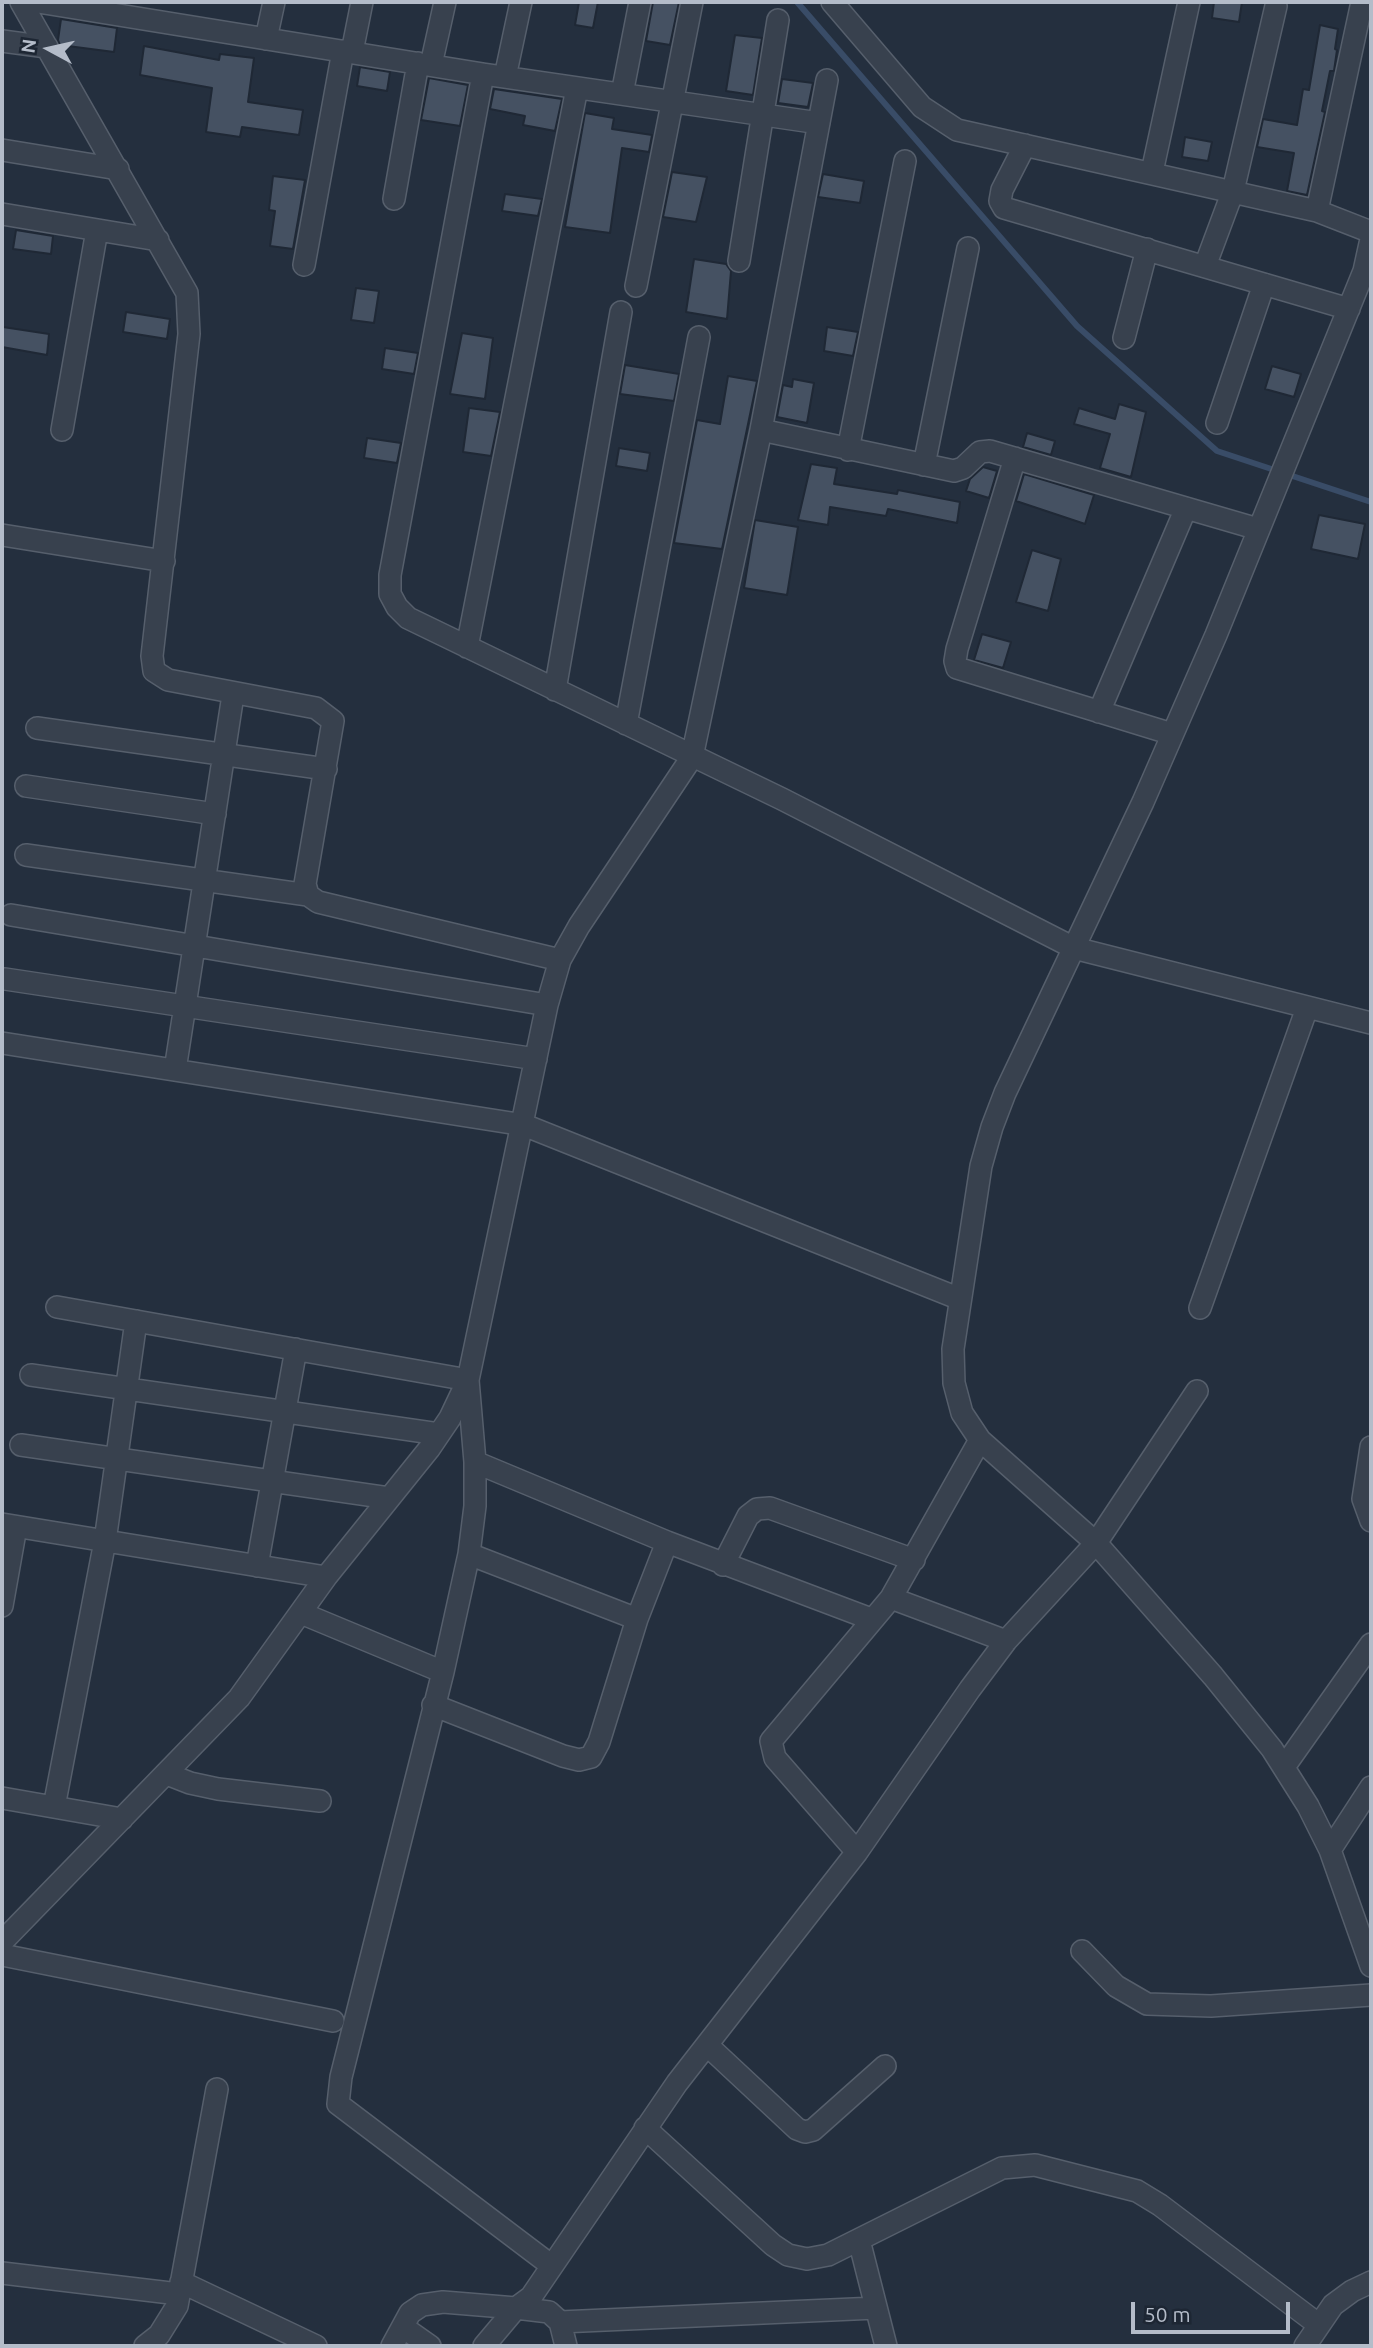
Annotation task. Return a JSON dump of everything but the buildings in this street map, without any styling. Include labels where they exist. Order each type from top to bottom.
[{"type":"street","points":[[21,2],[187,293],[189,310],[152,656],[154,671],[168,680],[233,695],[316,708],[332,720],[305,884],[308,895]]},
{"type":"street","points":[[38,2],[483,74],[819,123]]},
{"type":"street","points":[[266,38],[274,2]]},
{"type":"street","points":[[304,265],[347,52],[362,2]]},
{"type":"street","points":[[394,199],[424,64],[445,2]]},
{"type":"street","points":[[505,77],[521,2]]},
{"type":"street","points":[[622,94],[640,2]]},
{"type":"street","points":[[636,286],[692,2]]},
{"type":"street","points":[[832,2],[922,107],[957,130],[1317,211],[1371,232]]},
{"type":"street","points":[[1152,172],[1189,2]]},
{"type":"street","points":[[1317,211],[1362,2]]},
{"type":"street","points":[[1205,266],[1233,191],[1276,6]]},
{"type":"street","points":[[738,261],[778,20]]},
{"type":"street","points":[[2,41],[47,47]]},
{"type":"street","points":[[483,74],[390,585],[390,594],[408,618],[1074,948],[1371,1023]]},
{"type":"street","points":[[2,1942],[239,1698],[326,1577],[439,1434],[468,1380],[524,1125],[547,1005],[560,960],[579,926],[692,757],[761,430],[827,80]]},
{"type":"street","points":[[467,647],[577,88]]},
{"type":"street","points":[[1025,145],[1002,190],[1000,201],[1004,208],[1349,309]]},
{"type":"street","points":[[2,150],[118,169]]},
{"type":"street","points":[[848,450],[905,161]]},
{"type":"street","points":[[2,216],[158,240]]},
{"type":"street","points":[[62,430],[97,230]]},
{"type":"street","points":[[1371,239],[1364,271],[1349,309],[1172,734],[992,1127],[981,1166],[953,1349],[954,1383],[962,1413],[980,1440],[1096,1543],[1213,1676],[1284,1767],[1330,1850],[1371,1966]]},
{"type":"street","points":[[924,465],[968,248]]},
{"type":"street","points":[[1124,338],[1147,249]]},
{"type":"street","points":[[1217,423],[1264,284]]},
{"type":"street","points":[[555,690],[621,313]]},
{"type":"street","points":[[626,724],[699,337]]},
{"type":"street","points":[[761,430],[954,471],[963,468],[980,452],[990,451],[1258,529]]},
{"type":"street","points":[[1015,458],[955,661],[957,668],[1172,734]]},
{"type":"street","points":[[1099,712],[1186,508]]},
{"type":"street","points":[[2,535],[164,561]]},
{"type":"street","points":[[175,1070],[233,695]]},
{"type":"street","points":[[37,728],[326,769]]},
{"type":"street","points":[[26,786],[215,814]]},
{"type":"street","points":[[26,855],[308,895],[318,902],[560,960]]},
{"type":"street","points":[[11,915],[547,1005]]},
{"type":"street","points":[[5,979],[536,1059]]},
{"type":"street","points":[[1200,1308],[1307,1008]]},
{"type":"street","points":[[2,1043],[524,1125],[960,1299]]},
{"type":"street","points":[[57,1307],[468,1380]]},
{"type":"street","points":[[54,1807],[105,1541],[136,1321]]},
{"type":"street","points":[[257,1566],[275,1482],[296,1349]]},
{"type":"street","points":[[32,1374],[439,1434]]},
{"type":"street","points":[[468,1380],[475,1462],[475,1506],[469,1554],[443,1672],[341,2077],[338,2104],[552,2266]]},
{"type":"street","points":[[484,2346],[516,2308],[531,2297],[645,2128],[857,1852],[1006,1641],[1096,1543],[1196,1391]]},
{"type":"street","points":[[857,1852],[775,1758],[771,1741],[891,1598],[980,1440]]},
{"type":"street","points":[[21,1445],[389,1498]]},
{"type":"street","points":[[1371,1447],[1363,1499],[1371,1521]]},
{"type":"street","points":[[475,1462],[667,1542],[871,1619]]},
{"type":"street","points":[[723,1564],[748,1516],[757,1509],[770,1508],[914,1560]]},
{"type":"street","points":[[2,1606],[9,1525],[326,1577]]},
{"type":"street","points":[[433,1705],[564,1756],[579,1760],[591,1757],[599,1742],[636,1619],[667,1542]]},
{"type":"street","points":[[469,1554],[636,1619]]},
{"type":"street","points":[[891,1598],[1006,1641]]},
{"type":"street","points":[[301,1613],[443,1672]]},
{"type":"street","points":[[1284,1767],[1371,1644]]},
{"type":"street","points":[[167,1774],[190,1783],[218,1789],[320,1801]]},
{"type":"street","points":[[1330,1850],[1371,1787]]},
{"type":"street","points":[[2,1798],[122,1819]]},
{"type":"street","points":[[1082,1951],[1116,1986],[1147,2004],[1211,2007],[1371,1995]]},
{"type":"street","points":[[2,1955],[333,2021]]},
{"type":"street","points":[[707,2045],[797,2129],[805,2132],[813,2130],[884,2066]]},
{"type":"street","points":[[145,2346],[159,2335],[177,2306],[217,2089]]},
{"type":"street","points":[[645,2128],[773,2245],[788,2255],[807,2259],[828,2255],[1002,2168],[1035,2165],[1137,2190],[1160,2204],[1319,2325]]},
{"type":"street","points":[[859,2240],[886,2346]]},
{"type":"street","points":[[2,2273],[180,2288],[316,2346]]},
{"type":"street","points":[[1305,2346],[1334,2305],[1352,2291],[1371,2282]]},
{"type":"street","points":[[392,2346],[410,2314],[422,2305],[443,2302],[550,2312],[560,2322],[566,2346]]},
{"type":"street","points":[[560,2322],[876,2308]]},
{"type":"street","points":[[403,2327],[430,2346]]},
{"type":"waterway","points":[[797,2],[1077,326],[1217,451],[1371,502]]}]
